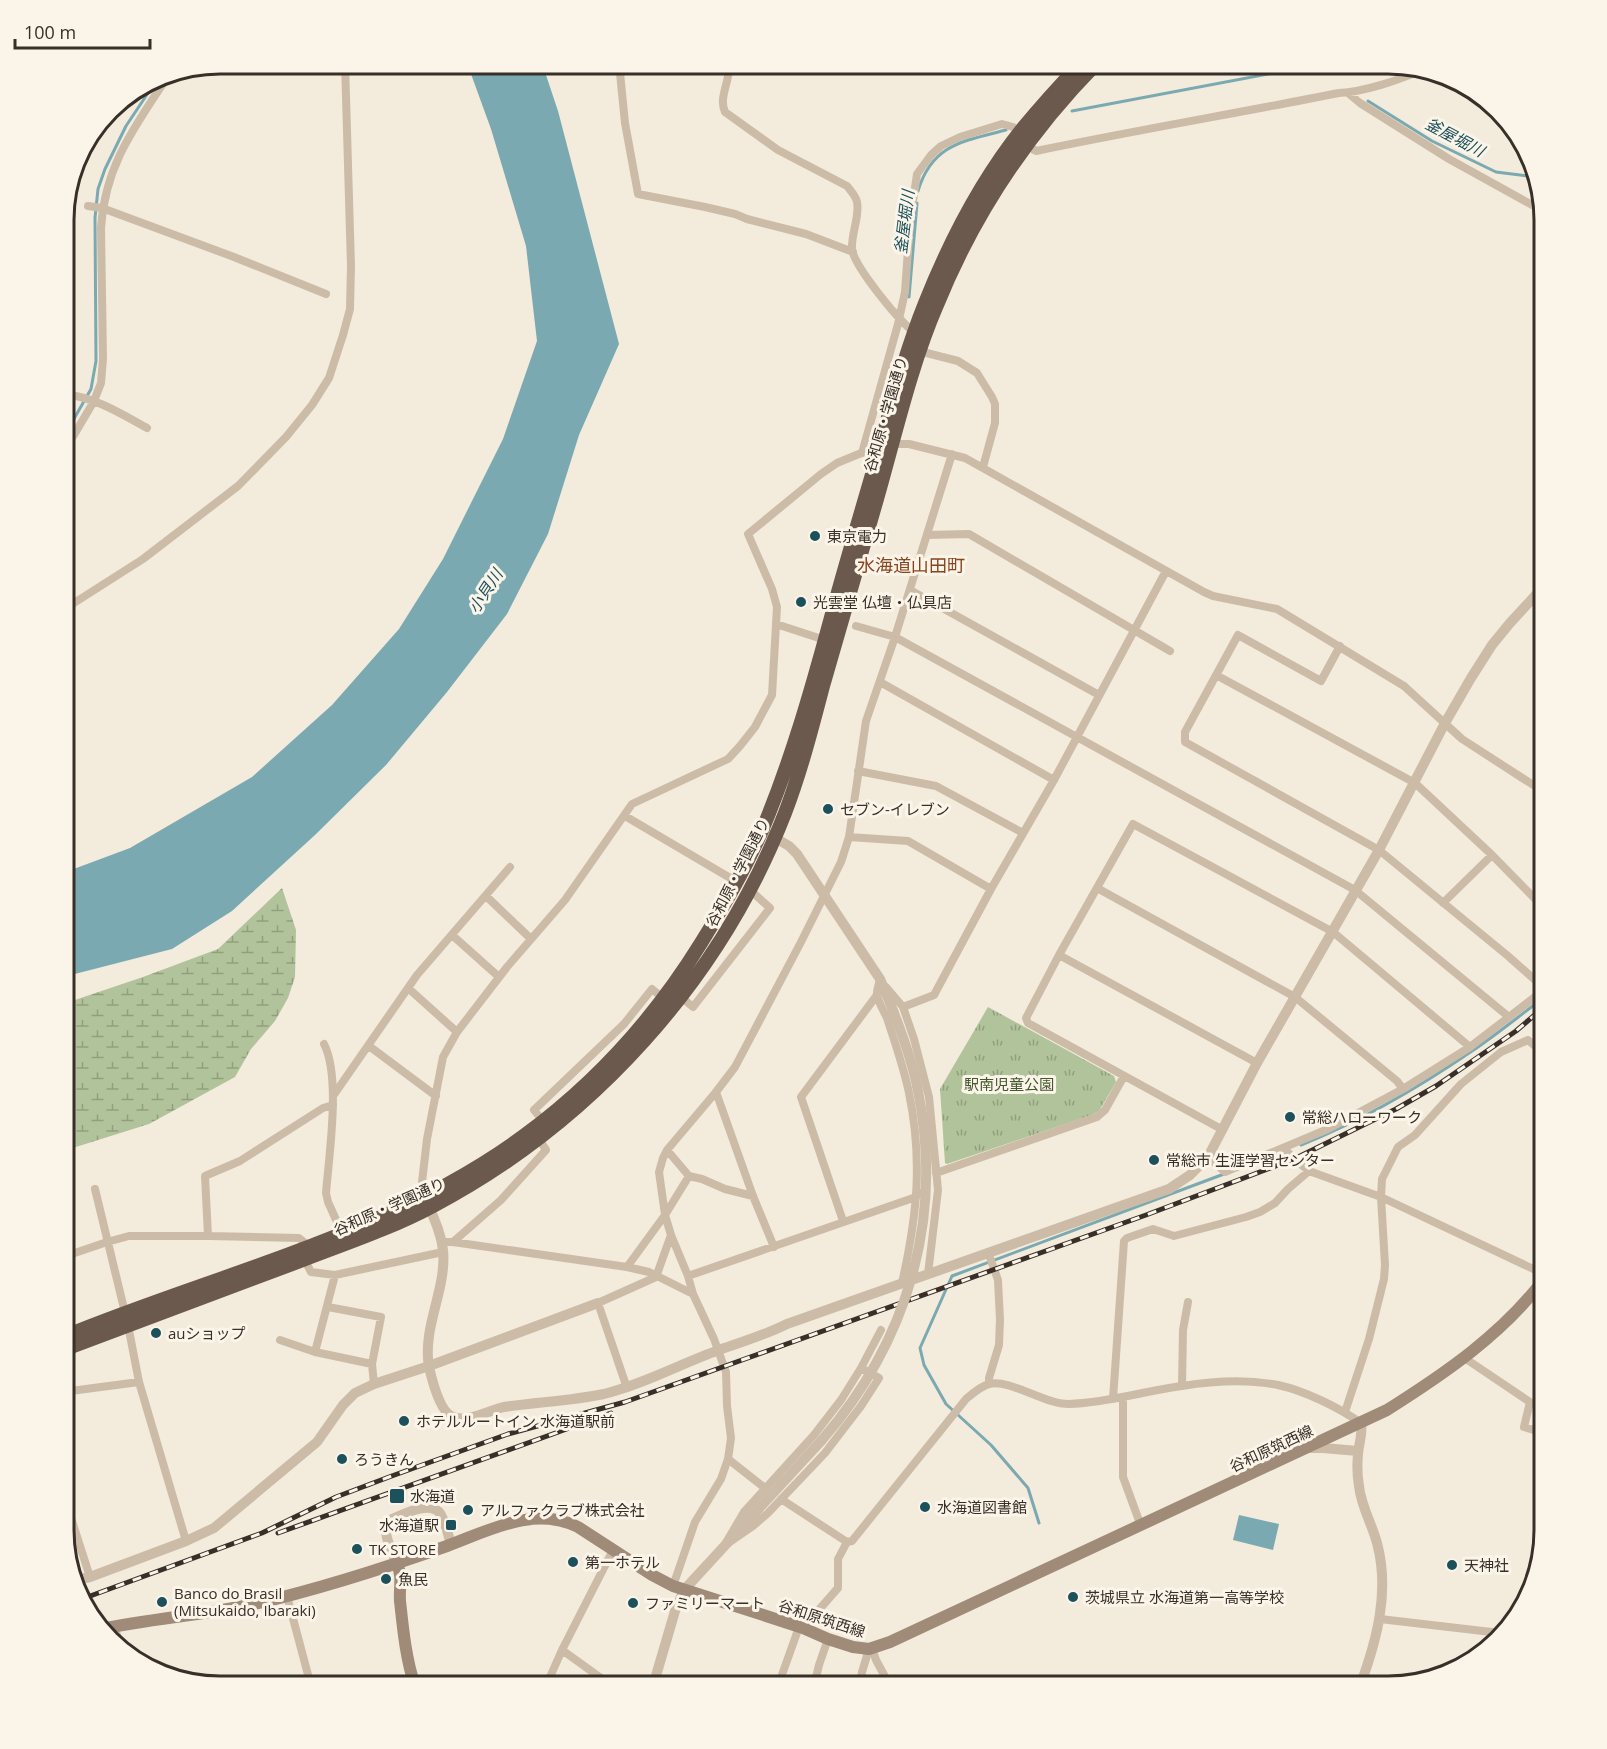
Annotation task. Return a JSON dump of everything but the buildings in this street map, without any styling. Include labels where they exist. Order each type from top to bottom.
[{"type":"highway","name":"谷和原・学園通り","points":[[1024,138],[1073,74]]},
{"type":"highway","name":"谷和原・学園通り","points":[[73,1334],[127,1319],[306,1253],[350,1243],[427,1202],[527,1134],[643,1043],[681,997],[710,957],[750,890],[775,837],[796,782],[886,446],[897,386],[915,350],[920,335],[924,306],[960,228],[992,173],[1087,74]]},
{"type":"highway","name":"谷和原・学園通り","points":[[306,1253],[342,1233],[474,1184],[539,1139],[579,1106],[664,999],[718,916],[762,830],[812,688],[886,446]]},
{"type":"highway","name":"谷和原・学園通り","points":[[73,1345],[127,1319]]},
{"type":"main road","name":"谷和原筑西線","points":[[114,1627],[248,1605],[287,1596],[397,1564],[519,1520],[548,1518],[569,1522],[652,1575],[678,1588],[828,1639],[871,1649],[1141,1526],[1387,1410],[1464,1357],[1534,1297]]},
{"type":"main road","points":[[397,1564],[401,1573],[400,1600],[413,1676]]},
{"type":"street","points":[[74,603],[142,559],[238,486],[286,437],[312,405],[329,378],[350,309],[351,266],[345,73]]},
{"type":"street","points":[[620,73],[625,123],[638,194],[735,214],[806,234],[853,252]]},
{"type":"street","points":[[728,73],[722,106],[726,112],[778,150],[847,186],[853,194],[857,202],[853,252],[862,271],[899,317],[920,335]]},
{"type":"street","points":[[862,453],[905,292],[910,221],[917,174],[940,146],[1002,124],[1010,125],[1036,151],[1141,129],[1348,93],[1408,75]]},
{"type":"street","points":[[74,435],[89,400],[101,383],[103,359],[95,207],[125,143],[162,86]]},
{"type":"street","points":[[1348,93],[1360,103],[1449,159],[1533,205]]},
{"type":"street","points":[[95,207],[234,256],[326,294]]},
{"type":"street","points":[[915,350],[958,361],[977,373],[992,397],[995,404],[995,423],[983,467]]},
{"type":"street","points":[[74,397],[103,404],[147,428]]},
{"type":"street","points":[[1534,597],[1492,645],[1445,723],[1379,850],[1257,1063],[1208,1157],[1190,1175],[1169,1190],[988,1252],[718,1350],[627,1388],[575,1399],[506,1407],[465,1418],[449,1414],[441,1403],[429,1366],[429,1341],[443,1269],[443,1247],[422,1182],[427,1140],[443,1057],[457,1032],[499,977],[565,900],[632,804],[728,759],[755,727],[772,695],[777,607],[772,589],[748,534],[837,463],[886,446],[909,444],[964,458],[1213,596],[1277,609],[1404,686],[1445,723],[1462,740],[1534,786]]},
{"type":"street","points":[[656,1676],[675,1611],[678,1588],[695,1522],[722,1479],[731,1438],[727,1406],[727,1377],[671,1235],[665,1215],[659,1172],[667,1150],[735,1067],[841,862],[849,837],[866,721],[895,637],[952,454]]},
{"type":"street","points":[[927,535],[969,534],[1170,651]]},
{"type":"street","points":[[898,1010],[934,995],[991,889],[1054,780],[1166,571]]},
{"type":"street","points":[[910,590],[1099,695]]},
{"type":"street","points":[[776,624],[825,640]]},
{"type":"street","points":[[856,626],[895,637],[1355,890],[1509,1017]]},
{"type":"street","points":[[1340,646],[1321,681],[1238,635],[1185,732],[1185,742],[1379,850],[1534,980]]},
{"type":"street","points":[[1216,675],[1415,783],[1534,898]]},
{"type":"street","points":[[880,681],[1054,780]]},
{"type":"street","points":[[858,771],[936,786],[1023,833]]},
{"type":"street","points":[[625,816],[737,882]]},
{"type":"street","points":[[1223,1130],[1028,1023],[1026,1018],[1133,824],[1333,932],[1470,1047]]},
{"type":"street","points":[[762,830],[797,854],[880,980],[914,1039],[927,1086],[937,1176],[936,1209],[928,1274]]},
{"type":"street","points":[[849,837],[908,841],[991,889]]},
{"type":"street","points":[[1443,903],[1492,855]]},
{"type":"street","points":[[208,1236],[205,1176],[240,1161],[333,1101],[417,975],[510,867]]},
{"type":"street","points":[[1096,888],[1295,997],[1397,1081],[1403,1089]]},
{"type":"street","points":[[681,997],[693,1007],[771,908],[750,890]]},
{"type":"street","points":[[486,897],[531,939]]},
{"type":"street","points":[[452,935],[499,977]]},
{"type":"street","points":[[1059,955],[1257,1063]]},
{"type":"street","points":[[843,1221],[801,1097],[877,995],[880,980]]},
{"type":"street","points":[[408,988],[457,1032]]},
{"type":"street","points":[[543,1120],[534,1110],[624,1024],[652,989],[664,999]]},
{"type":"street","points":[[877,995],[901,1059],[918,1150],[912,1236],[902,1284]]},
{"type":"street","points":[[1208,1157],[1226,1172],[1328,1129],[1403,1089],[1470,1047],[1534,997]]},
{"type":"street","points":[[678,1588],[724,1546],[822,1440],[860,1392],[885,1349],[903,1305],[921,1239],[926,1183],[924,1129],[915,1074],[898,1010]]},
{"type":"street","points":[[1345,1412],[1360,1369],[1384,1278],[1382,1179],[1398,1147],[1415,1135],[1461,1084],[1501,1052],[1528,1040],[1534,1045]]},
{"type":"street","points":[[324,1044],[330,1066],[333,1101],[327,1193],[328,1202],[342,1233]]},
{"type":"street","points":[[369,1046],[436,1096]]},
{"type":"street","points":[[591,1057],[607,1072]]},
{"type":"street","points":[[688,1276],[916,1197],[937,1176],[1097,1117],[1105,1110],[1124,1076]]},
{"type":"street","points":[[716,1092],[774,1247]]},
{"type":"street","points":[[73,1254],[129,1236],[299,1238],[311,1272],[335,1275],[443,1247],[453,1242],[501,1200],[546,1150],[539,1139]]},
{"type":"street","points":[[1284,1148],[1310,1171],[1381,1197],[1534,1270]]},
{"type":"street","points":[[667,1150],[689,1176],[753,1196]]},
{"type":"street","points":[[1113,1399],[1123,1245],[1127,1238],[1153,1228],[1174,1236],[1260,1212],[1275,1203],[1310,1171]]},
{"type":"street","points":[[627,1267],[665,1215],[689,1176]]},
{"type":"street","points":[[95,1189],[127,1319],[139,1382],[186,1541]]},
{"type":"street","points":[[82,1578],[186,1541],[214,1528],[317,1442],[343,1405],[355,1394],[374,1384],[598,1303],[656,1277],[671,1235]]},
{"type":"street","points":[[453,1242],[627,1267],[649,1272],[693,1294]]},
{"type":"street","points":[[988,1252],[998,1280],[1000,1320],[999,1345],[989,1384]]},
{"type":"street","points":[[315,1352],[335,1275]]},
{"type":"street","points":[[1182,1386],[1183,1330],[1188,1302]]},
{"type":"street","points":[[598,1303],[627,1388]]},
{"type":"street","points":[[328,1307],[381,1317],[372,1364],[374,1384]]},
{"type":"street","points":[[724,1546],[744,1512],[828,1418],[861,1368],[881,1330]]},
{"type":"street","points":[[280,1340],[315,1352],[372,1364]]},
{"type":"street","points":[[1464,1357],[1530,1402],[1524,1427],[1534,1430]]},
{"type":"street","points":[[724,1546],[753,1526],[837,1438],[879,1378],[861,1368]]},
{"type":"street","points":[[73,1391],[139,1382]]},
{"type":"street","points":[[782,1676],[801,1628],[838,1588],[838,1559],[847,1542],[852,1541],[966,1399],[989,1384],[1016,1388],[1057,1403],[1076,1403],[1113,1399],[1182,1386],[1255,1382],[1279,1385],[1345,1412],[1361,1422],[1357,1467],[1359,1489],[1377,1542],[1382,1571],[1380,1619],[1363,1676]]},
{"type":"street","points":[[1123,1397],[1123,1477],[1141,1526]]},
{"type":"street","points":[[1304,1448],[1358,1451]]},
{"type":"street","points":[[728,1459],[765,1488]]},
{"type":"street","points":[[781,1499],[847,1542]]},
{"type":"street","points":[[397,1564],[385,1530],[386,1524],[388,1521],[419,1509],[429,1507],[440,1514],[451,1544]]},
{"type":"street","points":[[73,1524],[90,1576]]},
{"type":"street","points":[[550,1676],[613,1550]]},
{"type":"street","points":[[287,1596],[308,1676]]},
{"type":"street","points":[[1380,1619],[1492,1632]]},
{"type":"street","points":[[114,1627],[116,1633]]},
{"type":"street","points":[[816,1676],[828,1639]]},
{"type":"street","points":[[861,1676],[871,1649]]},
{"type":"street","points":[[871,1649],[885,1676]]},
{"type":"street","points":[[562,1650],[598,1676]]},
{"type":"green space","points":[[282,888],[296,930],[295,977],[288,998],[275,1021],[251,1049],[235,1077],[149,1124],[73,1148],[73,1000],[218,949]]},
{"type":"green space","name":"駅南児童公園","points":[[988,1007],[1114,1076],[1116,1082],[1099,1111],[1092,1115],[947,1164],[945,1163],[940,1089]]},
{"type":"water","name":"小貝川","points":[[471,73],[545,73],[558,111],[619,344],[579,435],[548,534],[507,614],[447,692],[386,765],[315,835],[232,911],[172,949],[73,974],[74,869],[130,848],[252,777],[332,705],[399,629],[443,559],[503,439],[537,341],[526,246],[491,129]]},
{"type":"water","points":[[1239,1515],[1279,1524],[1273,1550],[1233,1540]]},
{"type":"waterway","name":"釜屋堀川","points":[[1072,111],[1268,74]]},
{"type":"waterway","points":[[74,419],[91,389],[96,361],[95,218],[98,189],[126,126],[149,92]]},
{"type":"waterway","name":"釜屋堀川","points":[[1368,101],[1432,141],[1496,172],[1527,176]]},
{"type":"waterway","name":"釜屋堀川","points":[[918,191],[924,175],[941,154],[963,142],[1006,130]]},
{"type":"waterway","name":"釜屋堀川","points":[[909,297],[917,203]]},
{"type":"waterway","points":[[1301,1145],[1410,1091],[1481,1045],[1534,1005]]},
{"type":"waterway","points":[[1039,1523],[1028,1488],[991,1445],[946,1404],[924,1365],[920,1348],[952,1276],[1224,1174]]},
{"type":"railway","points":[[90,1596],[262,1533],[336,1497],[389,1477],[508,1434],[625,1402],[1146,1215],[1294,1159],[1396,1109],[1436,1086],[1516,1031],[1534,1016]]},
{"type":"railway","points":[[278,1533],[611,1413]]},
{"type":"place","name":"東京電力","points":[[815,536]]},
{"type":"place","name":"光雲堂 仏壇・仏具店","points":[[801,602]]},
{"type":"place","name":"セブン-イレブン","points":[[828,809]]},
{"type":"place","name":"常総ハローワーク","points":[[1290,1117]]},
{"type":"place","name":"常総市 生涯学習センター","points":[[1154,1160]]},
{"type":"place","name":"auショップ","points":[[156,1333]]},
{"type":"place","name":"ホテルルートイン 水海道駅前","points":[[404,1421]]},
{"type":"place","name":"ろうきん","points":[[342,1459]]},
{"type":"place","name":"水海道","points":[[397,1496]]},
{"type":"place","name":"水海道図書館","points":[[925,1507]]},
{"type":"place","name":"アルファクラブ株式会社","points":[[468,1510]]},
{"type":"place","name":"水海道駅","points":[[451,1525]]},
{"type":"place","name":"TK STORE","points":[[357,1549]]},
{"type":"place","name":"第一ホテル","points":[[573,1562]]},
{"type":"place","name":"天神社","points":[[1452,1565]]},
{"type":"place","name":"魚民","points":[[386,1579]]},
{"type":"place","name":"茨城県立 水海道第一高等学校","points":[[1073,1597]]},
{"type":"place","name":"Banco do Brasil (Mitsukaido, Ibaraki)","points":[[162,1602]]},
{"type":"place","name":"ファミリーマート","points":[[633,1603]]},
{"type":"district","name":"水海道山田町","points":[[911,565]]}]
